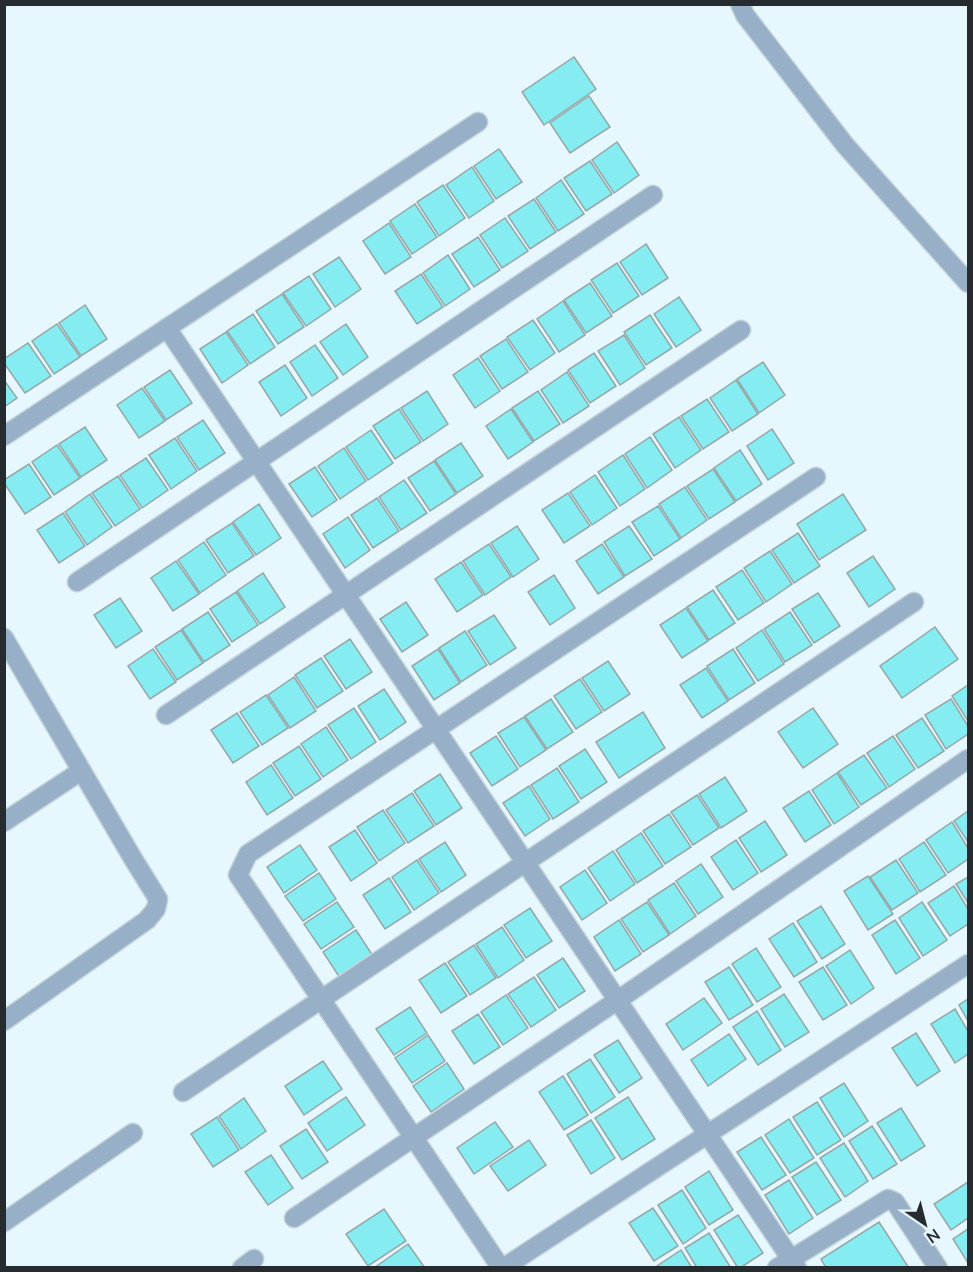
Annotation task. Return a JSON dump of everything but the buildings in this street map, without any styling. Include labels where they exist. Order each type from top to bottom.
[{"type":"street","points":[[740,4],[745,15],[845,145],[969,283]]},
{"type":"street","points":[[4,436],[478,122]]},
{"type":"street","points":[[77,582],[653,195]]},
{"type":"street","points":[[167,328],[708,1134],[788,1264],[888,1199],[895,1202],[938,1268]]},
{"type":"street","points":[[166,715],[741,330]]},
{"type":"street","points":[[816,477],[248,854],[238,875],[502,1268],[969,964]]},
{"type":"street","points":[[183,1092],[914,602]]},
{"type":"street","points":[[4,638],[158,899],[156,909],[147,920],[4,1021]]},
{"type":"street","points":[[294,1218],[618,1000],[969,759]]},
{"type":"street","points":[[4,822],[81,771]]},
{"type":"street","points":[[4,1222],[133,1133]]}]
